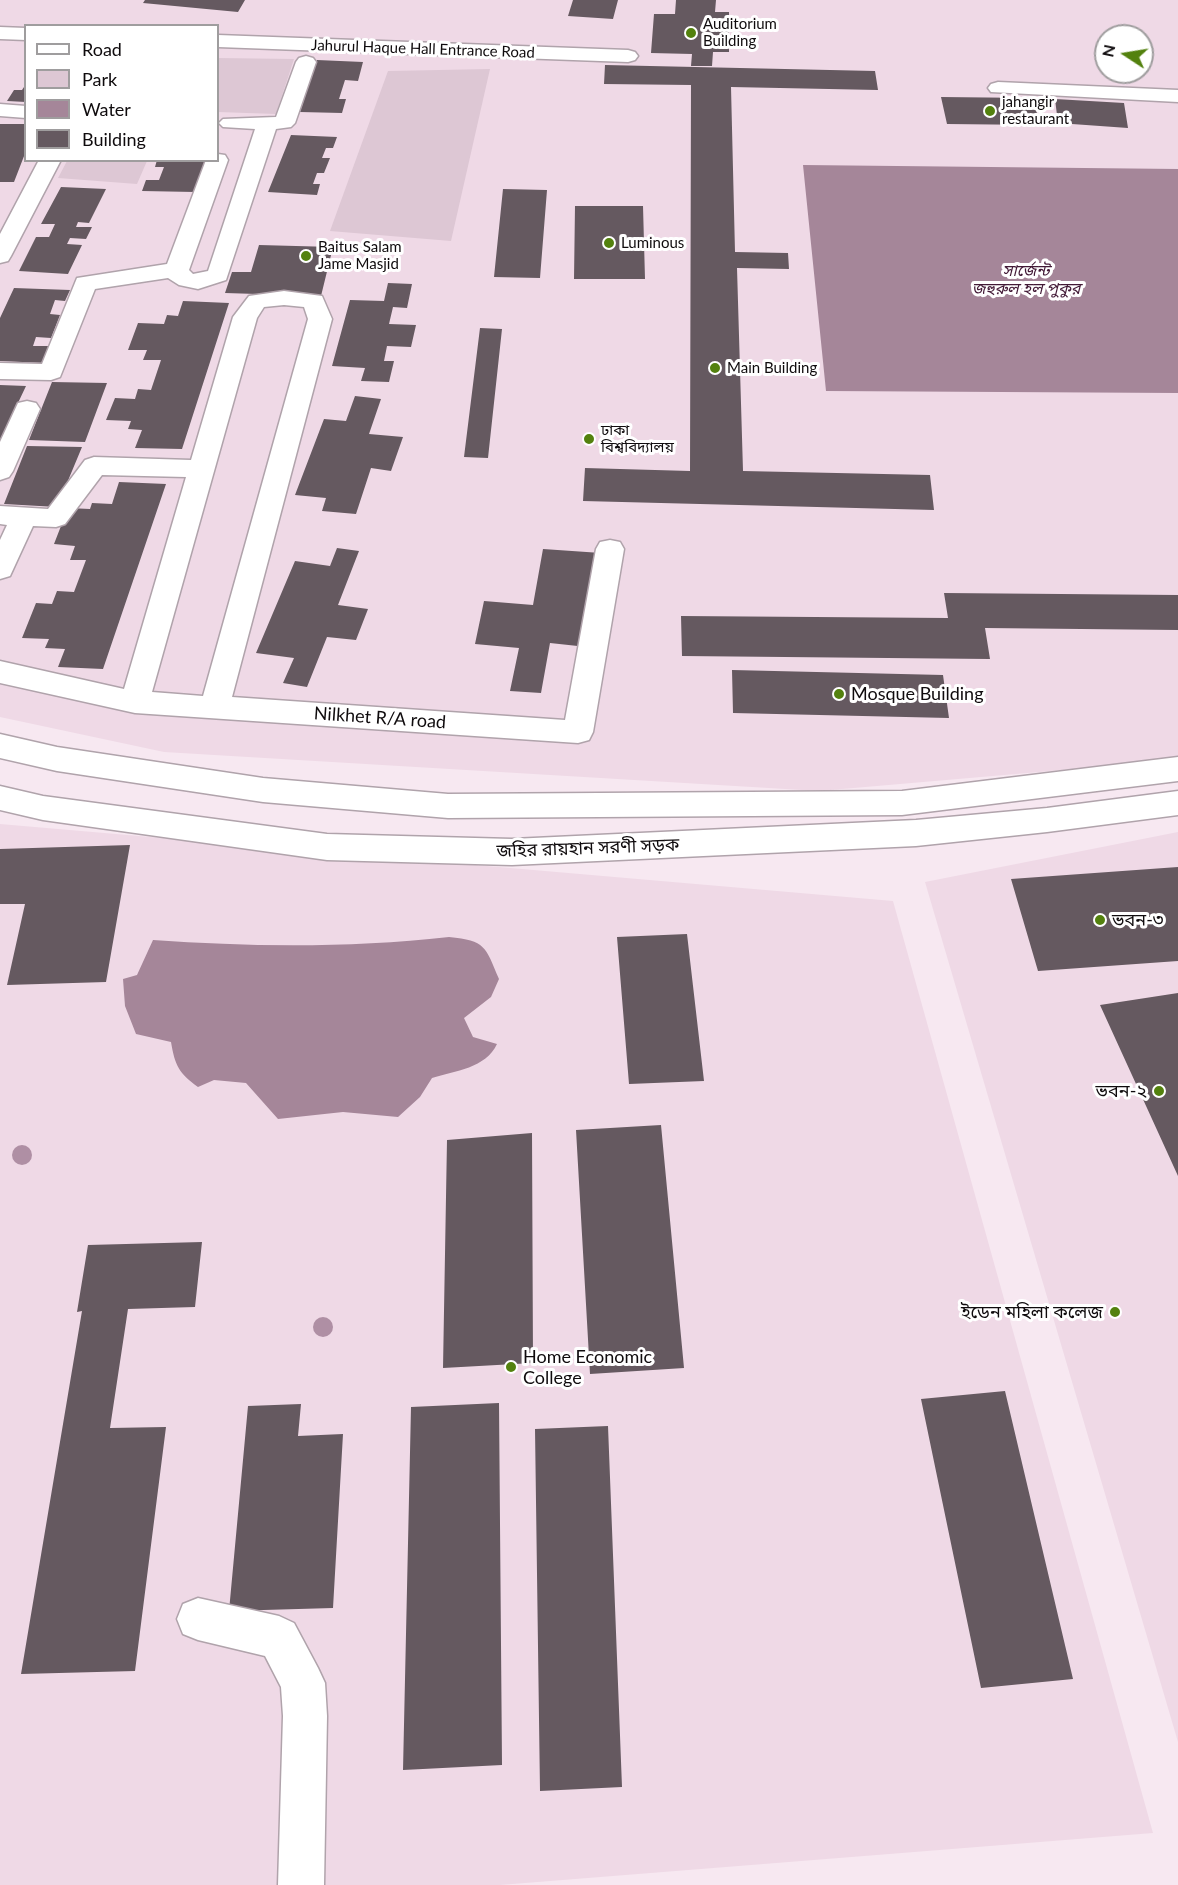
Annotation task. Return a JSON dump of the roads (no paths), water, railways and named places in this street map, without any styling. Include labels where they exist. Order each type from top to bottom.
[{"type":"main road","points":[[0,33],[24,34]]},
{"type":"main road","name":"Jahurul Haque Hall Entrance Road","points":[[219,41],[628,56]]},
{"type":"main road","points":[[219,149],[224,123],[284,123],[306,62]]},
{"type":"main road","points":[[998,88],[1178,96]]},
{"type":"main road","points":[[0,110],[24,112]]},
{"type":"main road","points":[[216,162],[177,270],[178,276],[184,280],[209,281],[218,274],[268,123]]},
{"type":"main road","points":[[0,256],[49,162]]},
{"type":"main road","points":[[0,371],[51,372],[86,283],[177,270]]},
{"type":"main road","points":[[135,702],[245,317],[257,301],[284,298],[314,301],[320,319],[215,707]]},
{"type":"main road","points":[[0,471],[27,409]]},
{"type":"main road","points":[[0,569],[12,516],[56,518],[64,504],[80,488],[94,466],[202,469]]},
{"type":"main road","name":"Nilkhet R/A road","points":[[0,672],[135,702],[578,732],[610,549]]},
{"type":"main road","points":[[0,746],[57,759],[263,790],[448,806],[902,803],[1178,770]]},
{"type":"main road","name":"জহির রায়হান সরণী সড়ক","points":[[0,798],[43,808],[327,847],[444,852],[512,852],[916,833],[1047,820],[1178,803]]},
{"type":"main road","points":[[198,1618],[279,1638],[303,1683],[305,1716],[301,1885]]},
{"type":"water","name":"সার্জেন্ট জহুরুল হল পুকুর","points":[[803,165],[1178,169],[1178,393],[826,391]]},
{"type":"water","points":[[449,937],[477,943],[487,952],[499,979],[491,997],[464,1018],[473,1037],[497,1044],[492,1052],[478,1063],[432,1078],[420,1097],[398,1117],[343,1112],[278,1119],[246,1083],[214,1080],[198,1087],[179,1068],[171,1042],[136,1034],[125,1006],[123,979],[137,975],[153,940],[227,944],[338,945]]},
{"type":"place","name":"Auditorium Building","points":[[691,33]]},
{"type":"place","name":"jahangir restaurant","points":[[990,111]]},
{"type":"place","name":"Luminous","points":[[609,243]]},
{"type":"place","name":"Baitus Salam Jame Masjid","points":[[306,256]]},
{"type":"place","name":"Main Building","points":[[715,368]]},
{"type":"place","name":"ঢাকা বিশ্ববিদ্যালয়","points":[[589,439]]},
{"type":"place","name":"Mosque Building","points":[[839,694]]},
{"type":"place","name":"ভবন-৩","points":[[1100,920]]},
{"type":"place","name":"ভবন-২","points":[[1159,1091]]},
{"type":"place","name":"ইডেন মহিলা কলেজ","points":[[1115,1312]]},
{"type":"place","name":"Home Economic College","points":[[511,1367]]}]
